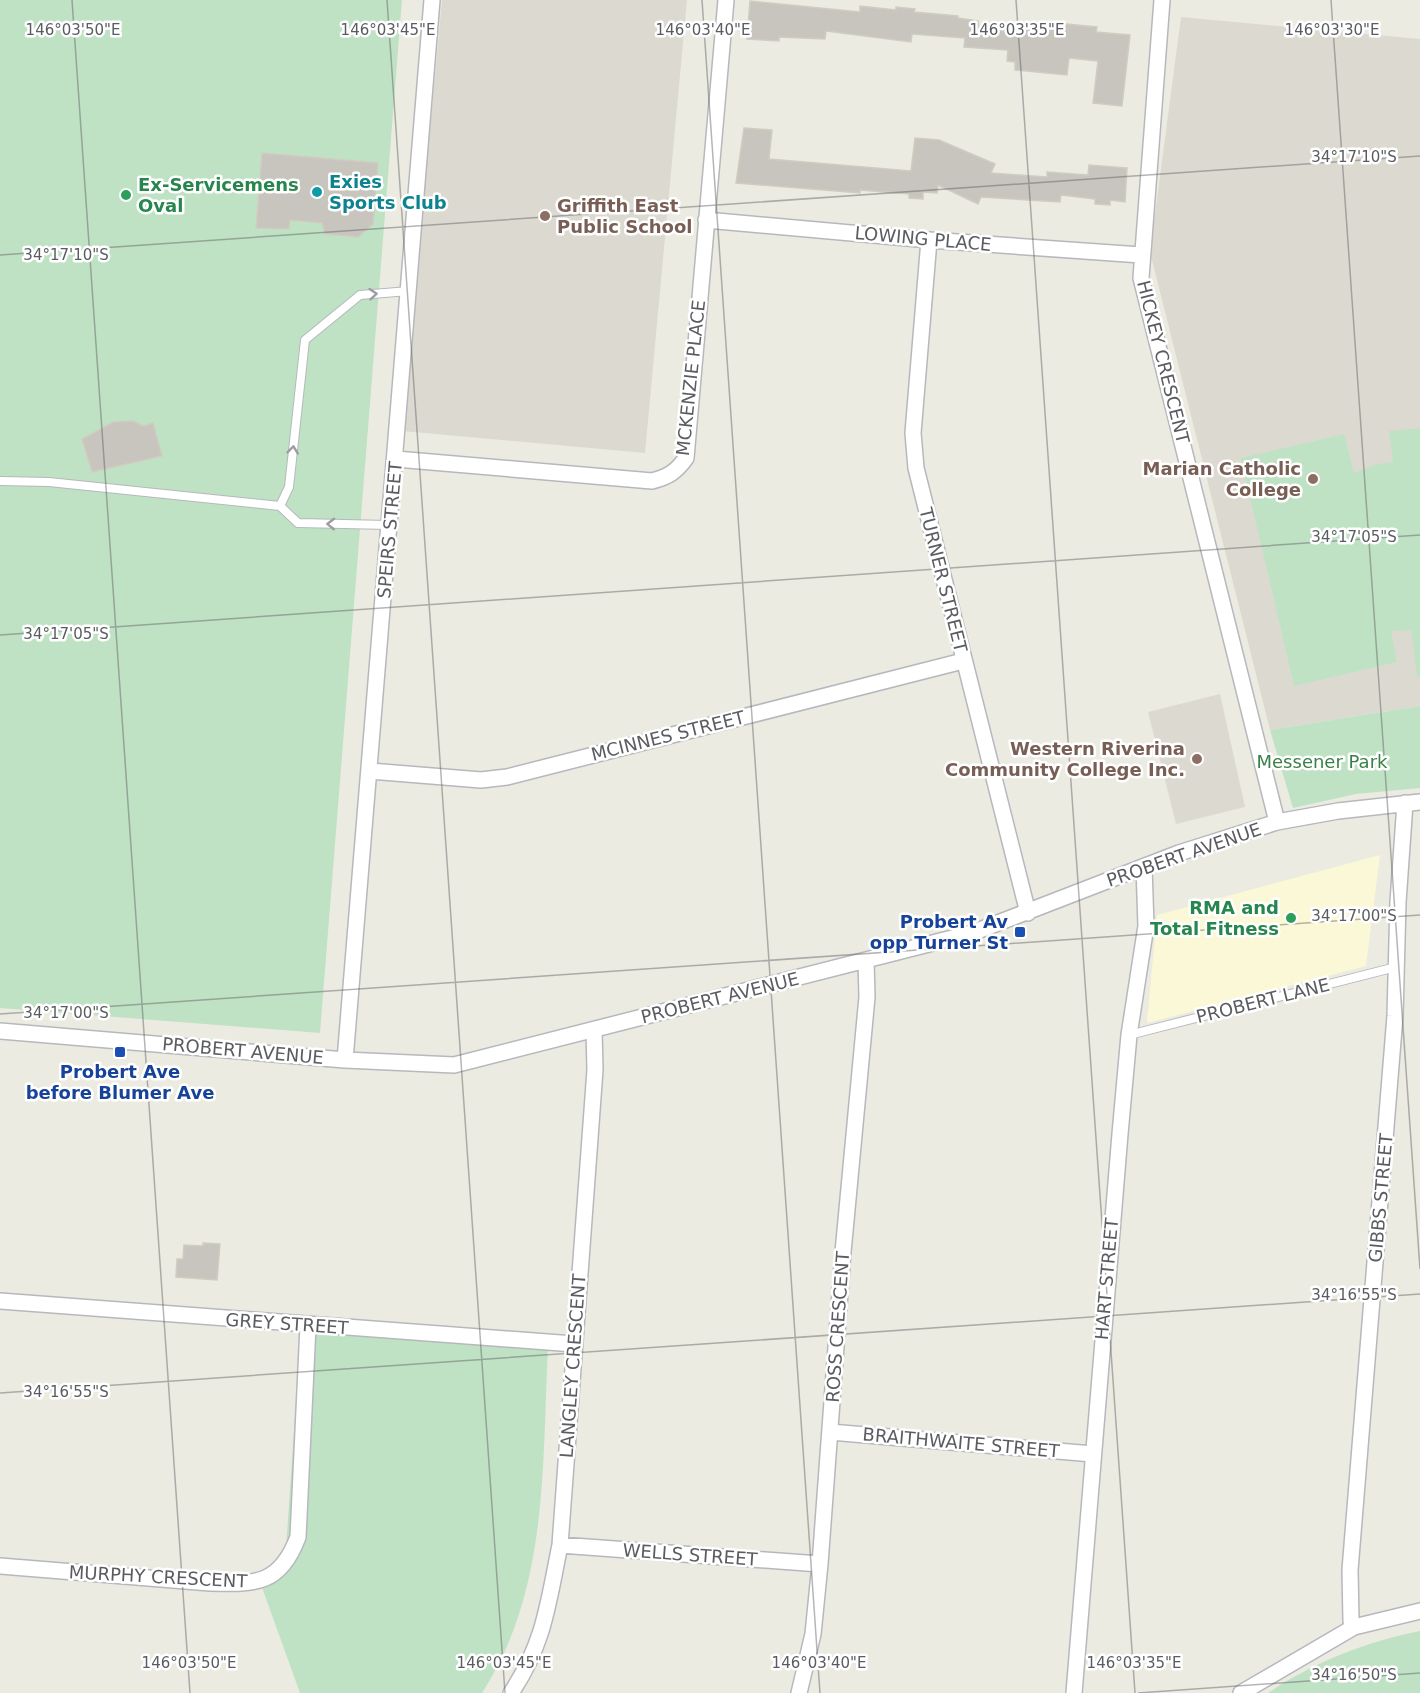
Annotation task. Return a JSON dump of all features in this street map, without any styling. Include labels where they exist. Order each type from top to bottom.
[{"type":"street","name":"SPEIRS STREET","points":[[345,1060],[432,0]]},
{"type":"street","name":"MCKENZIE PLACE","points":[[396,459],[652,481],[667,477],[677,470],[686,458],[726,0]]},
{"type":"street","name":"HICKEY CRESCENT","points":[[1162,0],[1141,278],[1277,822]]},
{"type":"street","name":"LOWING PLACE","points":[[706,220],[929,240],[1141,255]]},
{"type":"street","name":"TURNER STREET","points":[[929,240],[913,433],[916,468],[1028,913]]},
{"type":"street","name":"MCINNES STREET","points":[[370,771],[481,780],[507,777],[963,661]]},
{"type":"street","name":"PROBERT AVENUE","points":[[0,1031],[345,1060],[454,1065],[972,933],[1179,853],[1277,822],[1338,811],[1412,802]]},
{"type":"street","name":"GIBBS STREET","points":[[1354,1627],[1351,1621],[1350,1570],[1395,1016],[1396,967],[1412,802]]},
{"type":"street","name":"HART STREET","points":[[1074,1693],[1129,1035],[1146,926],[1144,867]]},
{"type":"street","name":"ROSS CRESCENT","points":[[799,1693],[813,1634],[820,1564],[867,997],[866,961]]},
{"type":"street","name":"LANGLEY CRESCENT","points":[[511,1693],[538,1647],[550,1606],[560,1545],[595,1071],[594,1030]]},
{"type":"street","name":"GREY STREET","points":[[0,1301],[308,1326],[574,1344]]},
{"type":"street","name":"MURPHY CRESCENT","points":[[0,1566],[210,1583],[244,1584],[270,1577],[285,1564],[298,1537],[308,1326]]},
{"type":"street","name":"BRAITHWAITE STREET","points":[[830,1432],[1093,1454]]},
{"type":"street","name":"WELLS STREET","points":[[560,1545],[820,1564]]},
{"type":"street","points":[[1241,1693],[1354,1627],[1420,1611]]},
{"type":"lane","points":[[280,506],[289,487],[305,340],[360,295],[409,291]]},
{"type":"lane","points":[[0,481],[49,482],[280,506],[298,523],[390,525]]},
{"type":"lane","name":"PROBERT LANE","points":[[1129,1035],[1396,967]]},
{"type":"shaded area","name":"Griffith East Public School","points":[[442,0],[687,0],[645,453],[402,431]]},
{"type":"shaded area","name":"Marian Catholic College","points":[[1181,17],[1420,39],[1420,706],[1270,730],[1150,252]]},
{"type":"shaded area","name":"Western Riverina Community College Inc.","points":[[1220,694],[1245,807],[1176,824],[1148,712]]},
{"type":"shaded area","points":[[1380,855],[1366,966],[1147,1023],[1157,915]]},
{"type":"green space","points":[[0,0],[402,0],[320,1033],[0,1008]]},
{"type":"green space","points":[[1420,428],[1420,677],[1417,677],[1411,630],[1391,631],[1397,662],[1294,686],[1241,458],[1344,434],[1354,473],[1377,464],[1393,462],[1389,431]]},
{"type":"green space","name":"Messener Park","points":[[1420,706],[1420,788],[1356,794],[1293,808],[1270,730]]},
{"type":"green space","points":[[301,1325],[548,1347],[542,1481],[531,1569],[520,1612],[504,1653],[482,1693],[300,1693],[260,1582],[286,1549]]},
{"type":"green space","points":[[1420,1631],[1420,1693],[1268,1693],[1303,1672],[1341,1654]]},
{"type":"building","points":[[750,1],[860,12],[860,6],[896,10],[896,7],[915,9],[914,12],[958,16],[958,18],[978,21],[979,28],[1010,29],[1010,24],[1056,29],[1057,23],[1097,27],[1096,32],[1130,35],[1122,106],[1093,103],[1098,61],[1069,58],[1067,75],[1015,70],[1015,62],[1007,61],[1008,50],[964,47],[965,38],[912,34],[911,42],[826,31],[825,39],[779,37],[779,41],[747,39]]},
{"type":"building","points":[[744,128],[772,130],[769,159],[911,171],[915,138],[939,140],[995,164],[991,173],[1047,177],[1047,172],[1088,175],[1089,165],[1127,168],[1125,202],[1110,200],[1110,205],[1095,204],[1095,199],[1061,195],[1060,202],[981,197],[978,204],[938,185],[937,193],[923,192],[923,199],[909,198],[909,194],[860,190],[860,193],[736,183]]},
{"type":"building","name":"Exies Sports Club","points":[[262,153],[378,163],[373,224],[358,237],[325,234],[322,223],[290,220],[289,229],[256,228]]},
{"type":"building","points":[[133,421],[143,426],[153,423],[162,456],[92,472],[82,439],[113,422]]},
{"type":"building","points":[[203,1243],[220,1244],[217,1280],[176,1277],[177,1259],[183,1259],[184,1245],[203,1246]]},
{"type":"place","name":"Exies Sports Club","points":[[317,192]]},
{"type":"place","name":"Ex-Servicemens Oval","points":[[126,195]]},
{"type":"place","name":"Griffith East Public School","points":[[545,216]]},
{"type":"place","name":"Marian Catholic College","points":[[1313,479]]},
{"type":"place","name":"Western Riverina Community College Inc.","points":[[1197,759]]},
{"type":"place","name":"RMA and Total Fitness","points":[[1291,918]]},
{"type":"place","name":"Probert Av opp Turner St","points":[[1020,932]]},
{"type":"place","name":"Probert Ave before Blumer Ave","points":[[120,1052]]}]
